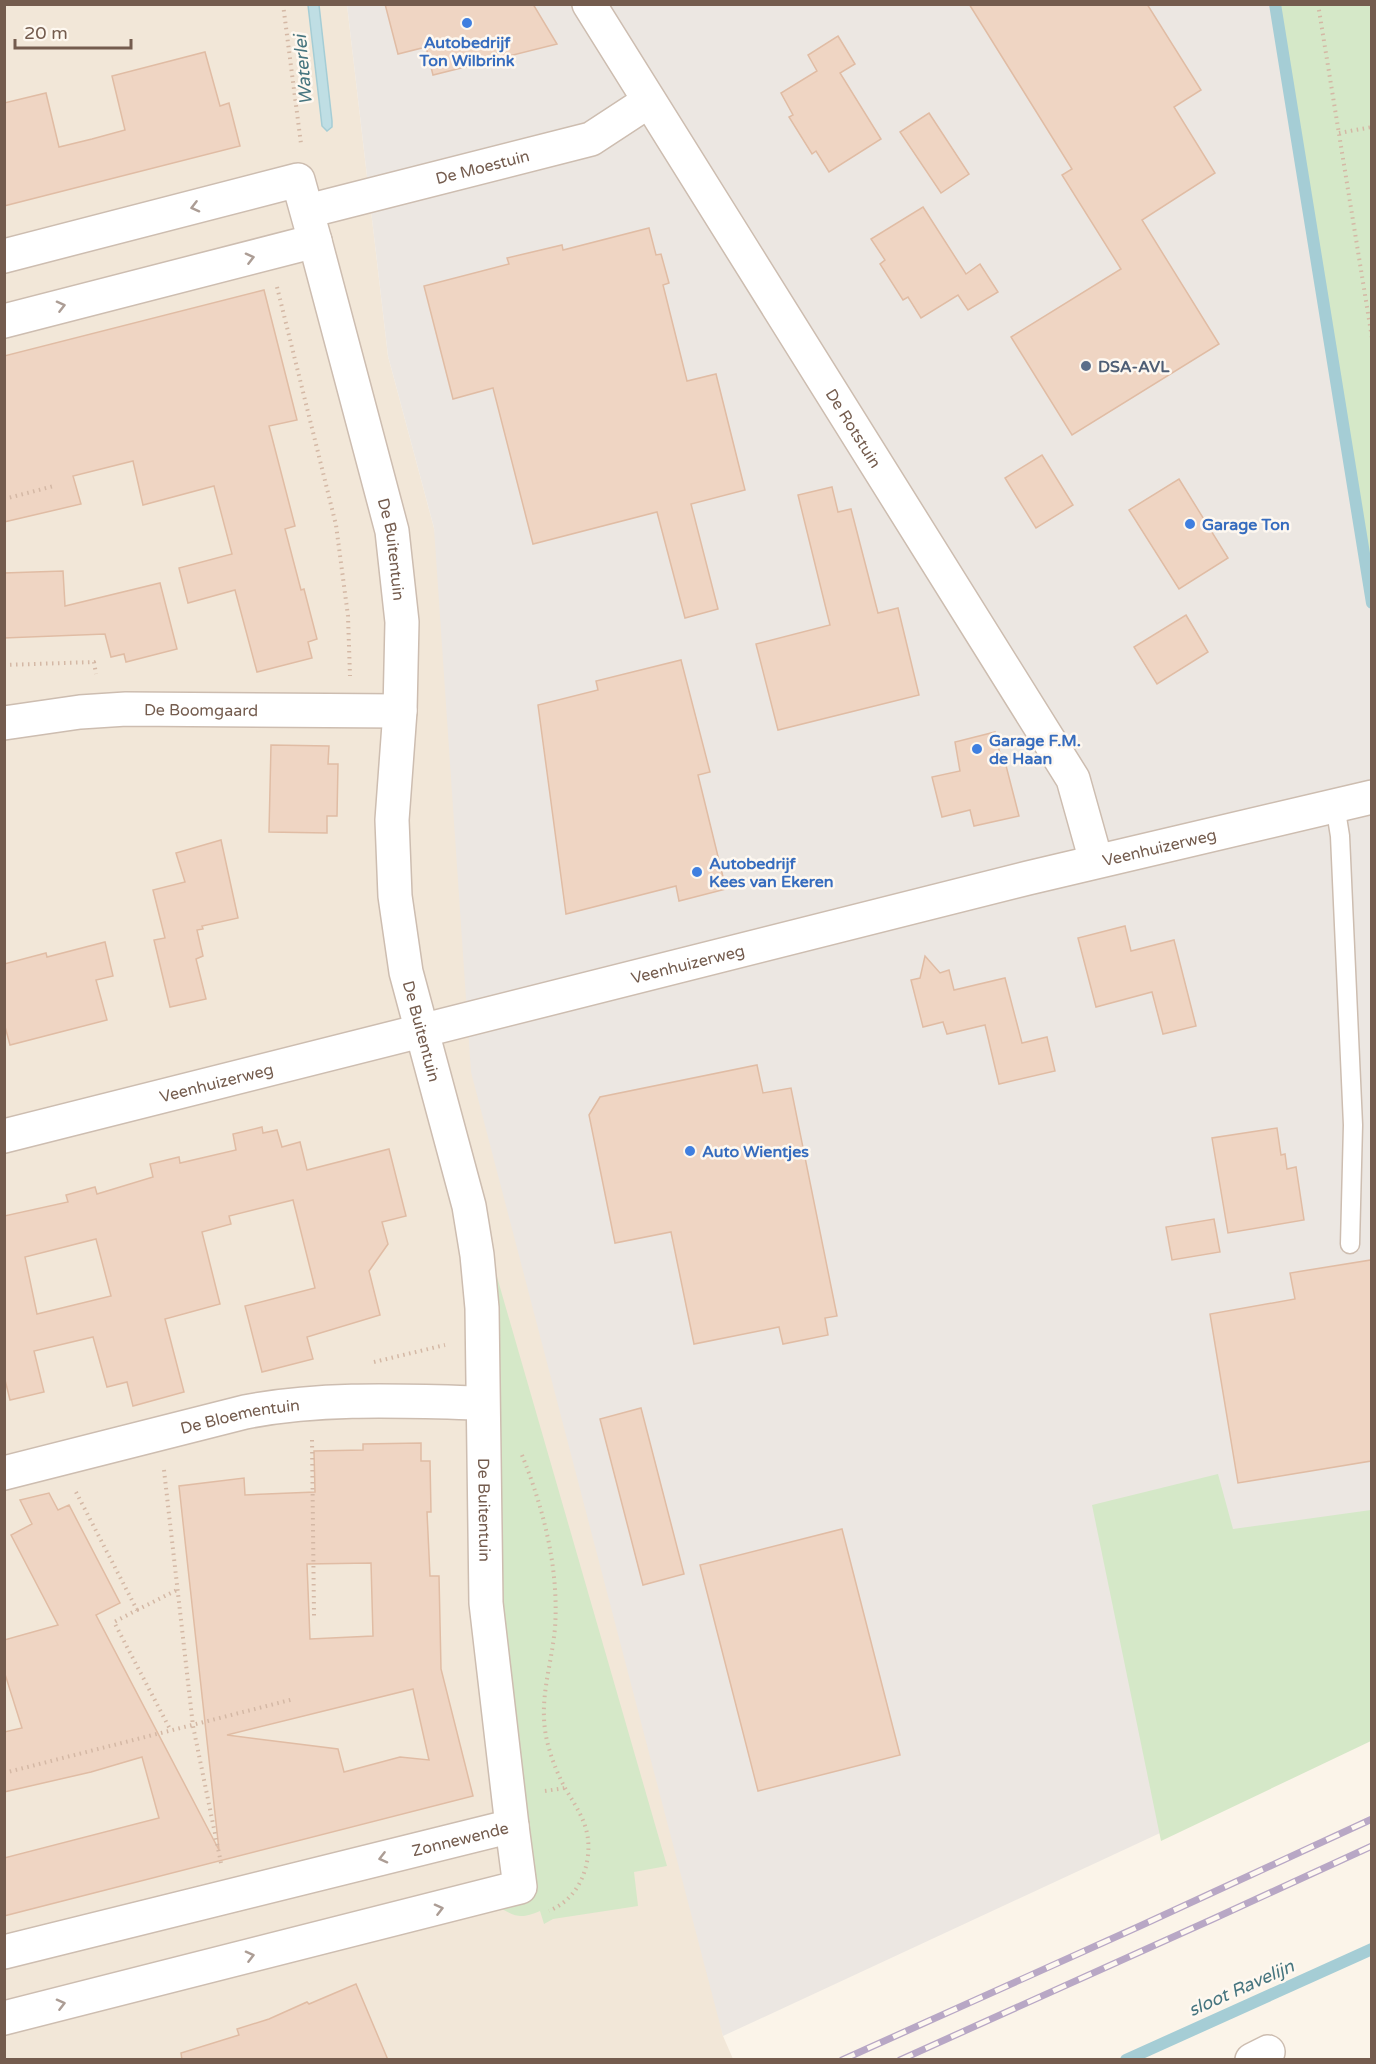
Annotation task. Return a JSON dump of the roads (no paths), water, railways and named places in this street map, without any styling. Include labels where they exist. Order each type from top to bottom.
[{"type":"street","name":"De Rotstuin","points":[[589,4],[1073,779],[1096,861]]},
{"type":"street","name":"De Moestuin","points":[[311,226],[591,139],[649,101]]},
{"type":"street","points":[[4,256],[298,180],[311,226],[269,253],[4,321]]},
{"type":"street","name":"De Buitentuin","points":[[311,226],[392,531],[402,622],[400,711],[392,808],[393,872],[406,972],[469,1206],[477,1255],[482,1336],[486,1604],[512,1826]]},
{"type":"street","name":"De Boomgaard","points":[[4,723],[101,711],[400,711]]},
{"type":"street","name":"Veenhuizerweg","points":[[4,1136],[1096,861],[1371,797]]},
{"type":"street","name":"De Bloementuin","points":[[4,1473],[284,1404],[378,1401],[482,1403]]},
{"type":"street","name":"Zonnewende","points":[[4,1953],[512,1826],[520,1887],[4,2018]]},
{"type":"lane","points":[[1335,805],[1340,837],[1353,1125],[1350,1244]]},
{"type":"water","points":[[308,5],[319,5],[332,121],[332,127],[327,131],[322,126]]},
{"type":"waterway","points":[[1275,4],[1372,603]]},
{"type":"waterway","name":"sloot Ravelijn","points":[[1126,2060],[1372,1949]]},
{"type":"railway","points":[[842,2060],[1372,1819]]},
{"type":"railway","points":[[900,2060],[1372,1846]]},
{"type":"place","name":"Autobedrijf Ton Wilbrink","points":[[467,23]]},
{"type":"place","name":"DSA-AVL","points":[[1086,366]]},
{"type":"place","name":"Garage Ton","points":[[1190,524]]},
{"type":"place","name":"Garage F.M. de Haan","points":[[977,749]]},
{"type":"place","name":"Autobedrijf Kees van Ekeren","points":[[697,872]]},
{"type":"place","name":"Auto Wientjes","points":[[690,1151]]},
{"type":"water label","name":"Waterlei","points":[[303,70]]}]
